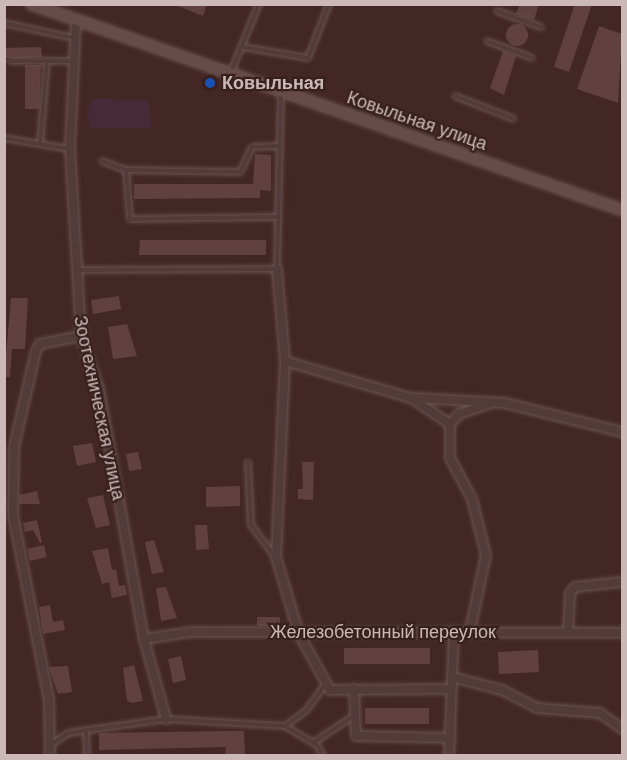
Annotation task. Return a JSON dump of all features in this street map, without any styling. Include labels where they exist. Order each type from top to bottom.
[{"type":"main road","name":"Ковыльная улица","points":[[31,4],[622,210]]},
{"type":"street","name":"Зоотехническая улица","points":[[75,20],[70,149],[75,270],[81,336],[99,390],[144,639],[166,719]]},
{"type":"street","points":[[276,269],[285,361],[276,557],[299,634],[324,686],[354,689],[451,689]]},
{"type":"street","points":[[50,756],[49,700],[13,514],[14,447],[36,351],[40,344],[81,336]]},
{"type":"street","points":[[285,361],[411,398],[495,402],[622,432]]},
{"type":"street","points":[[411,398],[450,424]]},
{"type":"street","points":[[470,631],[486,555],[472,499],[450,458],[450,424],[459,414],[495,402]]},
{"type":"street","points":[[568,632],[570,593],[575,587],[622,582]]},
{"type":"street","points":[[449,756],[454,631]]},
{"type":"street","name":"Железобетонный переулок","points":[[144,639],[191,632],[622,633]]},
{"type":"street","points":[[452,677],[502,690],[537,708],[600,712],[622,729]]},
{"type":"street","points":[[354,689],[356,736],[451,738]]},
{"type":"lane","points":[[230,72],[243,47],[259,4]]},
{"type":"lane","points":[[243,47],[308,58],[329,4]]},
{"type":"lane","points":[[497,11],[542,27]]},
{"type":"lane","points":[[4,23],[75,38]]},
{"type":"lane","points":[[487,41],[532,58]]},
{"type":"lane","points":[[10,61],[74,61]]},
{"type":"lane","points":[[40,144],[47,61]]},
{"type":"lane","points":[[75,270],[276,269],[281,90]]},
{"type":"lane","points":[[455,96],[514,119]]},
{"type":"lane","points":[[4,138],[70,149]]},
{"type":"lane","points":[[102,161],[126,170],[240,172],[252,147],[280,146]]},
{"type":"lane","points":[[126,170],[130,219],[276,217]]},
{"type":"lane","points":[[248,462],[251,525],[276,557]]},
{"type":"lane","points":[[285,726],[306,711],[324,686]]},
{"type":"lane","points":[[313,743],[355,715]]},
{"type":"lane","points":[[50,746],[57,737],[86,730],[166,719],[285,726],[313,743],[322,756]]},
{"type":"lane","points":[[86,730],[87,756]]},
{"type":"shaded area","points":[[94,98],[149,101],[151,128],[90,128],[87,110]]},
{"type":"building","points":[[173,4],[207,4],[203,16]]},
{"type":"building","points":[[520,4],[539,4],[534,20],[516,14]]},
{"type":"building","points":[[575,4],[592,4],[569,72],[554,67]]},
{"type":"building","points":[[517,24],[525,27],[528,35],[525,43],[517,46],[509,43],[506,35],[509,27]]},
{"type":"building","points":[[599,26],[622,34],[618,103],[577,89]]},
{"type":"building","points":[[41,47],[42,57],[4,58],[4,48]]},
{"type":"building","points":[[503,51],[516,56],[504,95],[490,88]]},
{"type":"building","points":[[25,65],[41,65],[39,109],[25,109]]},
{"type":"building","points":[[255,154],[271,155],[271,191],[260,190],[260,198],[134,199],[134,184],[253,184]]},
{"type":"building","points":[[140,240],[266,240],[266,255],[139,255]]},
{"type":"building","points":[[119,296],[121,309],[93,314],[91,300]]},
{"type":"building","points":[[11,298],[28,298],[25,349],[12,349],[10,377],[4,377]]},
{"type":"building","points":[[127,324],[137,356],[113,359],[108,327]]},
{"type":"building","points":[[92,443],[96,462],[77,466],[73,446]]},
{"type":"building","points":[[138,452],[142,469],[129,471],[126,454]]},
{"type":"building","points":[[302,462],[314,462],[313,500],[298,499],[298,489],[303,489]]},
{"type":"building","points":[[240,486],[240,506],[206,507],[206,487]]},
{"type":"building","points":[[37,491],[40,504],[19,504],[19,495]]},
{"type":"building","points":[[103,495],[110,525],[96,528],[87,498]]},
{"type":"building","points":[[37,520],[42,542],[40,543],[33,530],[25,532],[23,523]]},
{"type":"building","points":[[195,525],[207,525],[209,549],[196,550]]},
{"type":"building","points":[[154,540],[164,572],[152,574],[145,542]]},
{"type":"building","points":[[44,545],[47,557],[30,561],[27,549]]},
{"type":"building","points":[[108,548],[112,570],[116,569],[119,586],[125,585],[127,595],[112,598],[109,582],[102,584],[92,551]]},
{"type":"building","points":[[166,587],[177,618],[161,621],[156,588]]},
{"type":"building","points":[[50,605],[53,622],[63,620],[65,630],[43,634],[39,607]]},
{"type":"building","points":[[257,617],[280,617],[280,626],[257,626]]},
{"type":"building","points":[[344,648],[430,648],[430,664],[344,664]]},
{"type":"building","points":[[538,650],[539,672],[499,674],[498,652]]},
{"type":"building","points":[[181,656],[186,680],[173,683],[168,659]]},
{"type":"building","points":[[134,665],[143,701],[132,703],[127,701],[123,668]]},
{"type":"building","points":[[68,666],[72,692],[58,694],[49,667]]},
{"type":"building","points":[[365,708],[429,708],[429,724],[365,724]]},
{"type":"building","points":[[244,731],[245,756],[225,756],[226,747],[99,750],[99,733]]},
{"type":"place","name":"Ковыльная","points":[[210,83]]}]
